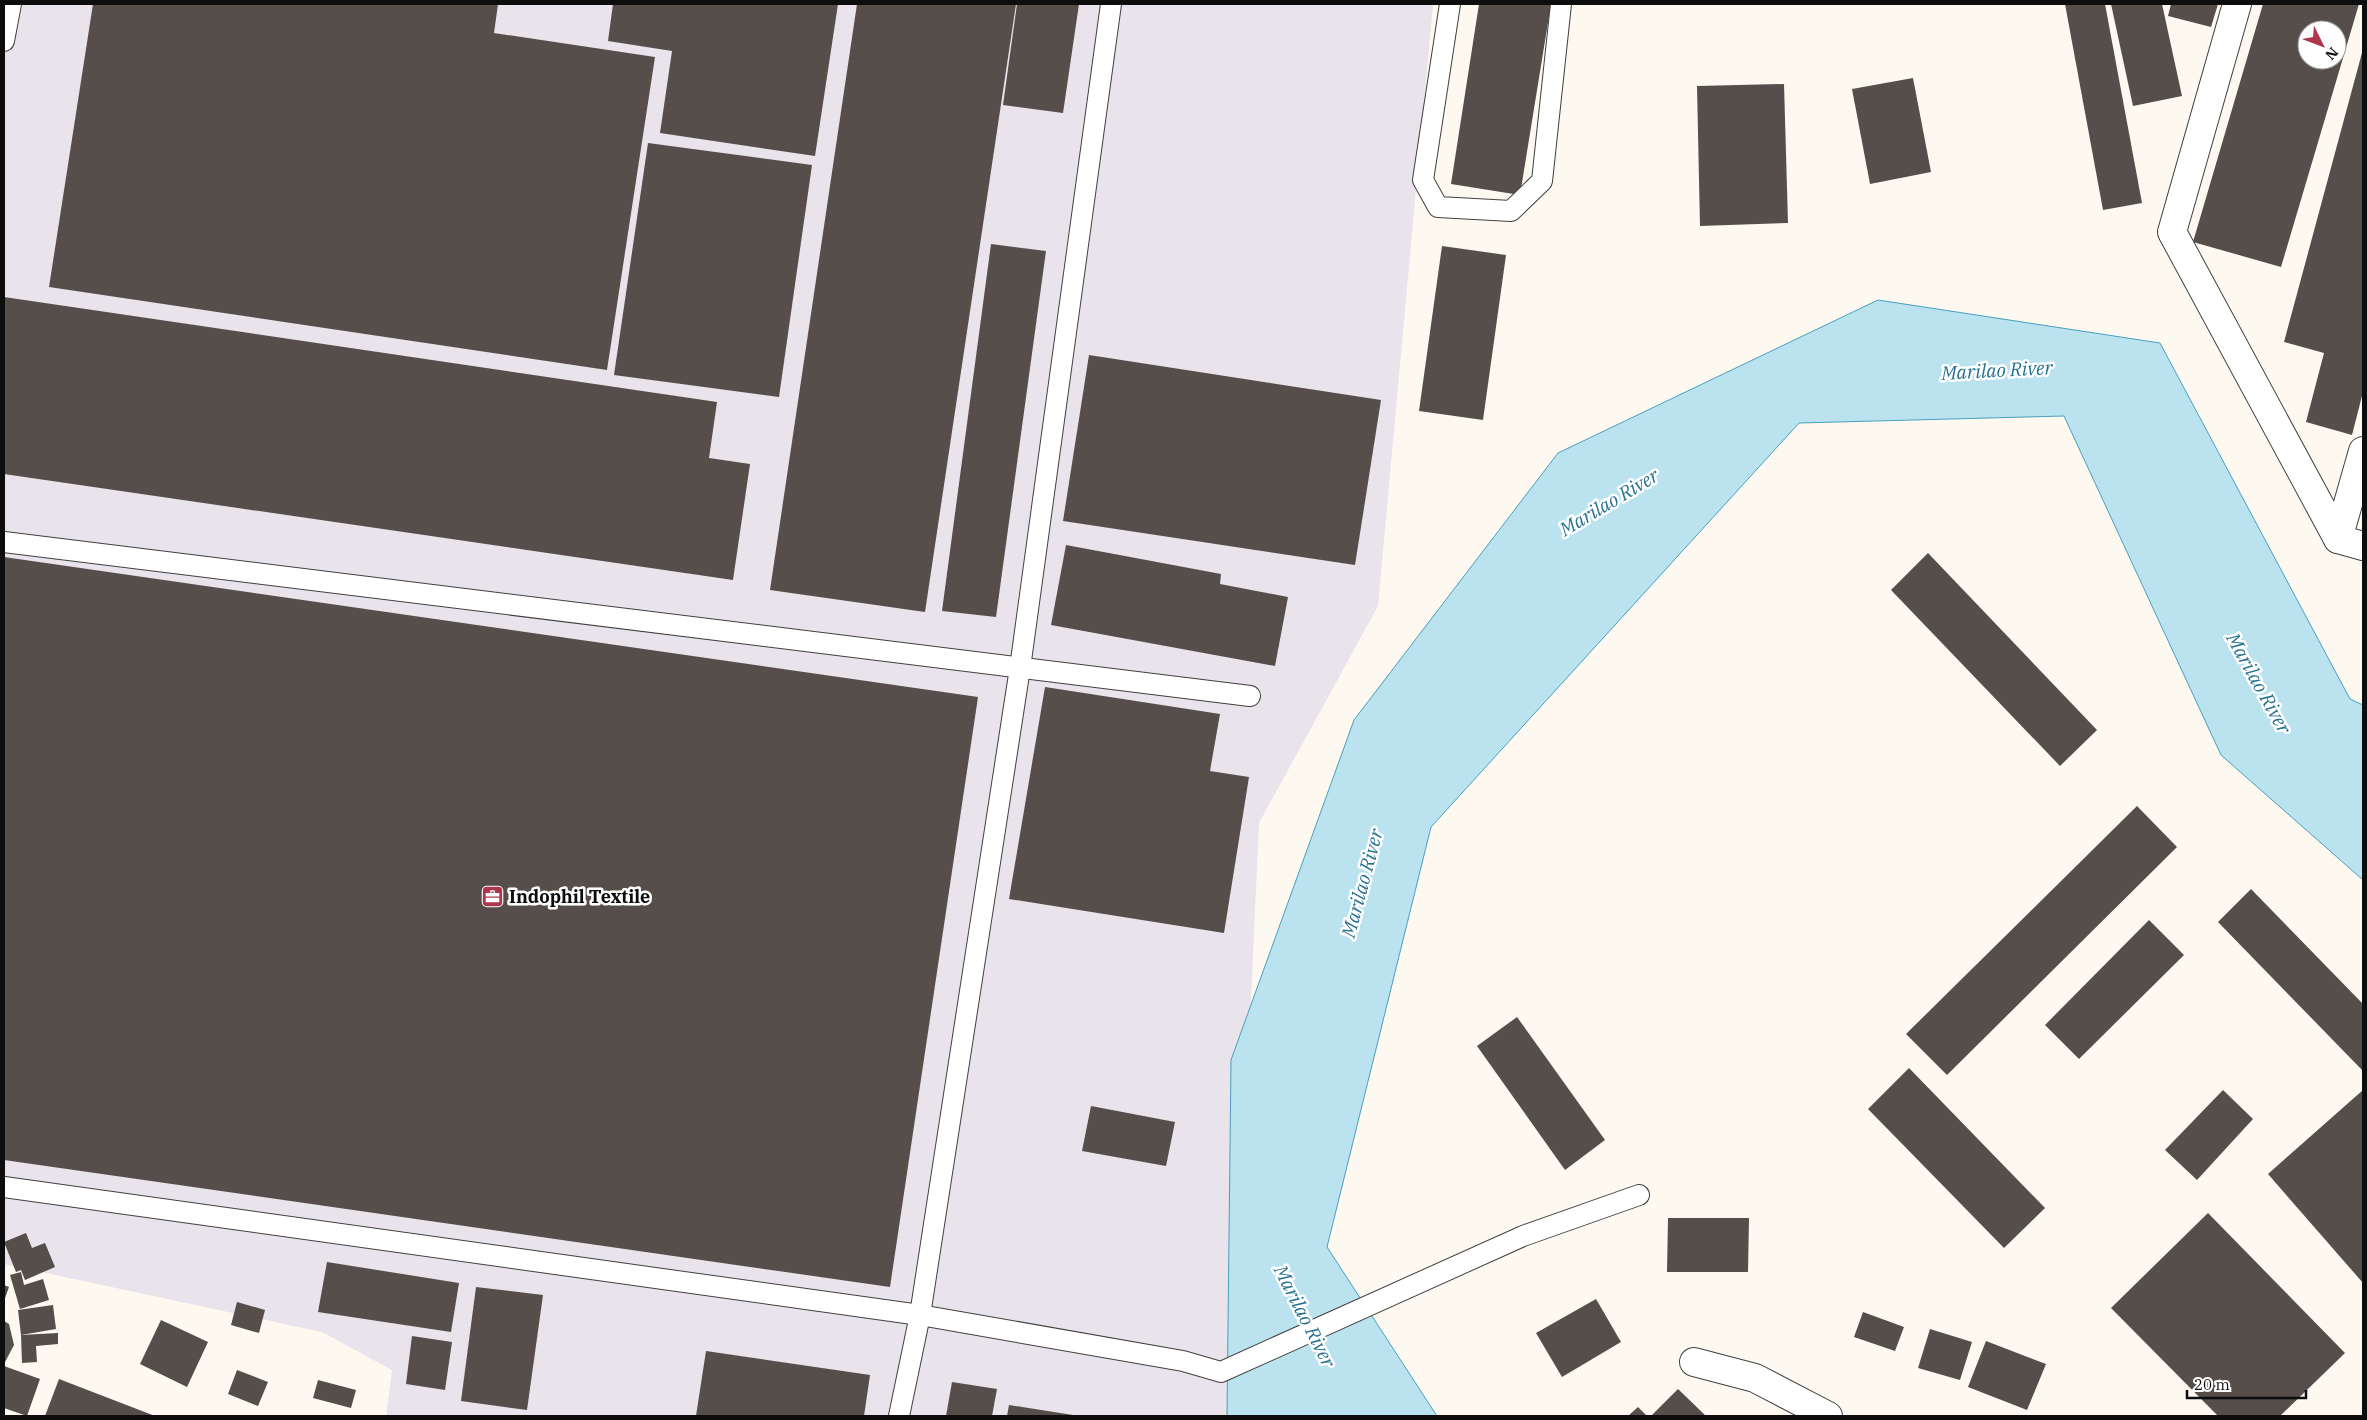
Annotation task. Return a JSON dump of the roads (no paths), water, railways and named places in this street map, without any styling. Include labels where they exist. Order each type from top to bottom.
[{"type":"street","points":[[2237,4],[2172,232],[2351,542]]},
{"type":"street","points":[[2351,542],[2363,451]]},
{"type":"street","points":[[1694,1362],[1754,1378],[1828,1416]]},
{"type":"lane","points":[[4,41],[11,4]]},
{"type":"lane","points":[[899,1416],[920,1315],[1020,668],[1111,4]]},
{"type":"lane","points":[[1450,4],[1423,180],[1438,206],[1511,211],[1542,181],[1561,4]]},
{"type":"lane","points":[[4,542],[1250,696]]},
{"type":"lane","points":[[4,1187],[920,1315],[1183,1361],[1221,1372],[1523,1236],[1639,1195]]},
{"type":"water","name":"Marilao River","points":[[1878,300],[2160,343],[2350,699],[2363,705],[2363,880],[2221,755],[2064,416],[1799,423],[1431,827],[1327,1247],[1437,1416],[1227,1416],[1231,1060],[1354,720],[1558,453]]},
{"type":"place","name":"Indophil Textile","points":[[493,897]]}]
